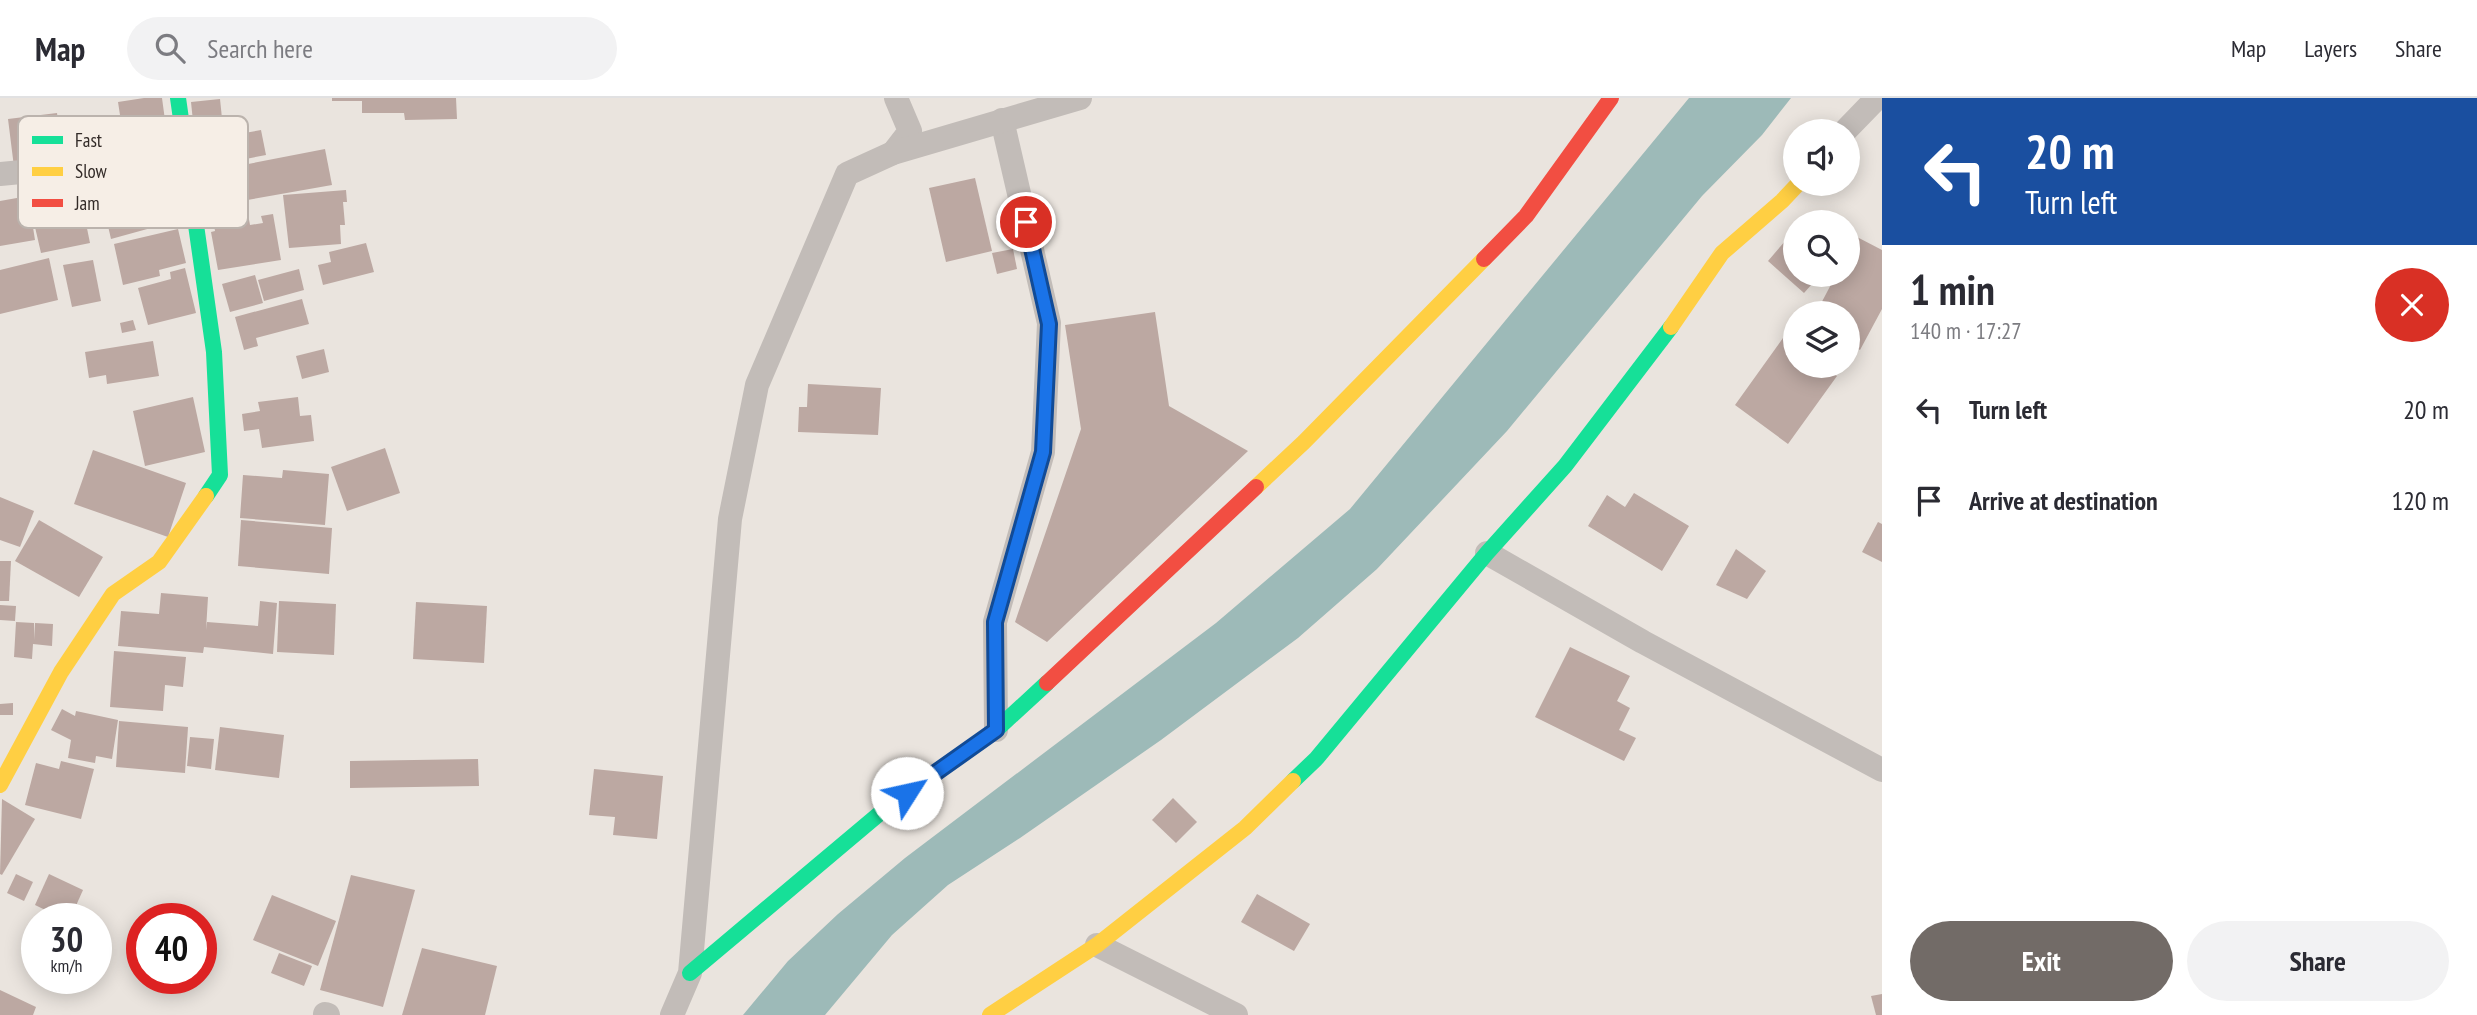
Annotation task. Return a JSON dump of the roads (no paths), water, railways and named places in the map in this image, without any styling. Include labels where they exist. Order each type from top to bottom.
[{"type":"street","points":[[178,98],[181,116]]},
{"type":"street","points":[[893,153],[910,131],[896,98]]},
{"type":"street","points":[[672,1015],[690,973],[730,519],[757,385],[847,174],[893,153],[1080,98]]},
{"type":"street","points":[[690,973],[885,809],[996,730],[1304,442],[1527,216],[1611,98]]},
{"type":"street","points":[[1857,119],[1877,98]]},
{"type":"street","points":[[996,730],[995,622],[1043,452],[1049,324],[1002,120]]},
{"type":"street","points":[[0,174],[18,172]]},
{"type":"street","points":[[990,1015],[1097,945],[1245,828],[1316,759],[1487,553],[1573,456],[1652,355],[1722,253],[1787,196]]},
{"type":"street","points":[[0,785],[61,672],[113,594],[159,562],[220,475],[214,352],[198,228]]},
{"type":"street","points":[[1487,553],[1643,642],[1882,770]]},
{"type":"street","points":[[1097,945],[1236,1015]]},
{"type":"water","points":[[1689,98],[1791,98],[1762,135],[1702,196],[1507,431],[1377,569],[1298,638],[1161,740],[948,885],[892,935],[825,1015],[743,1015],[788,961],[838,914],[905,858],[1216,623],[1350,509]]}]
